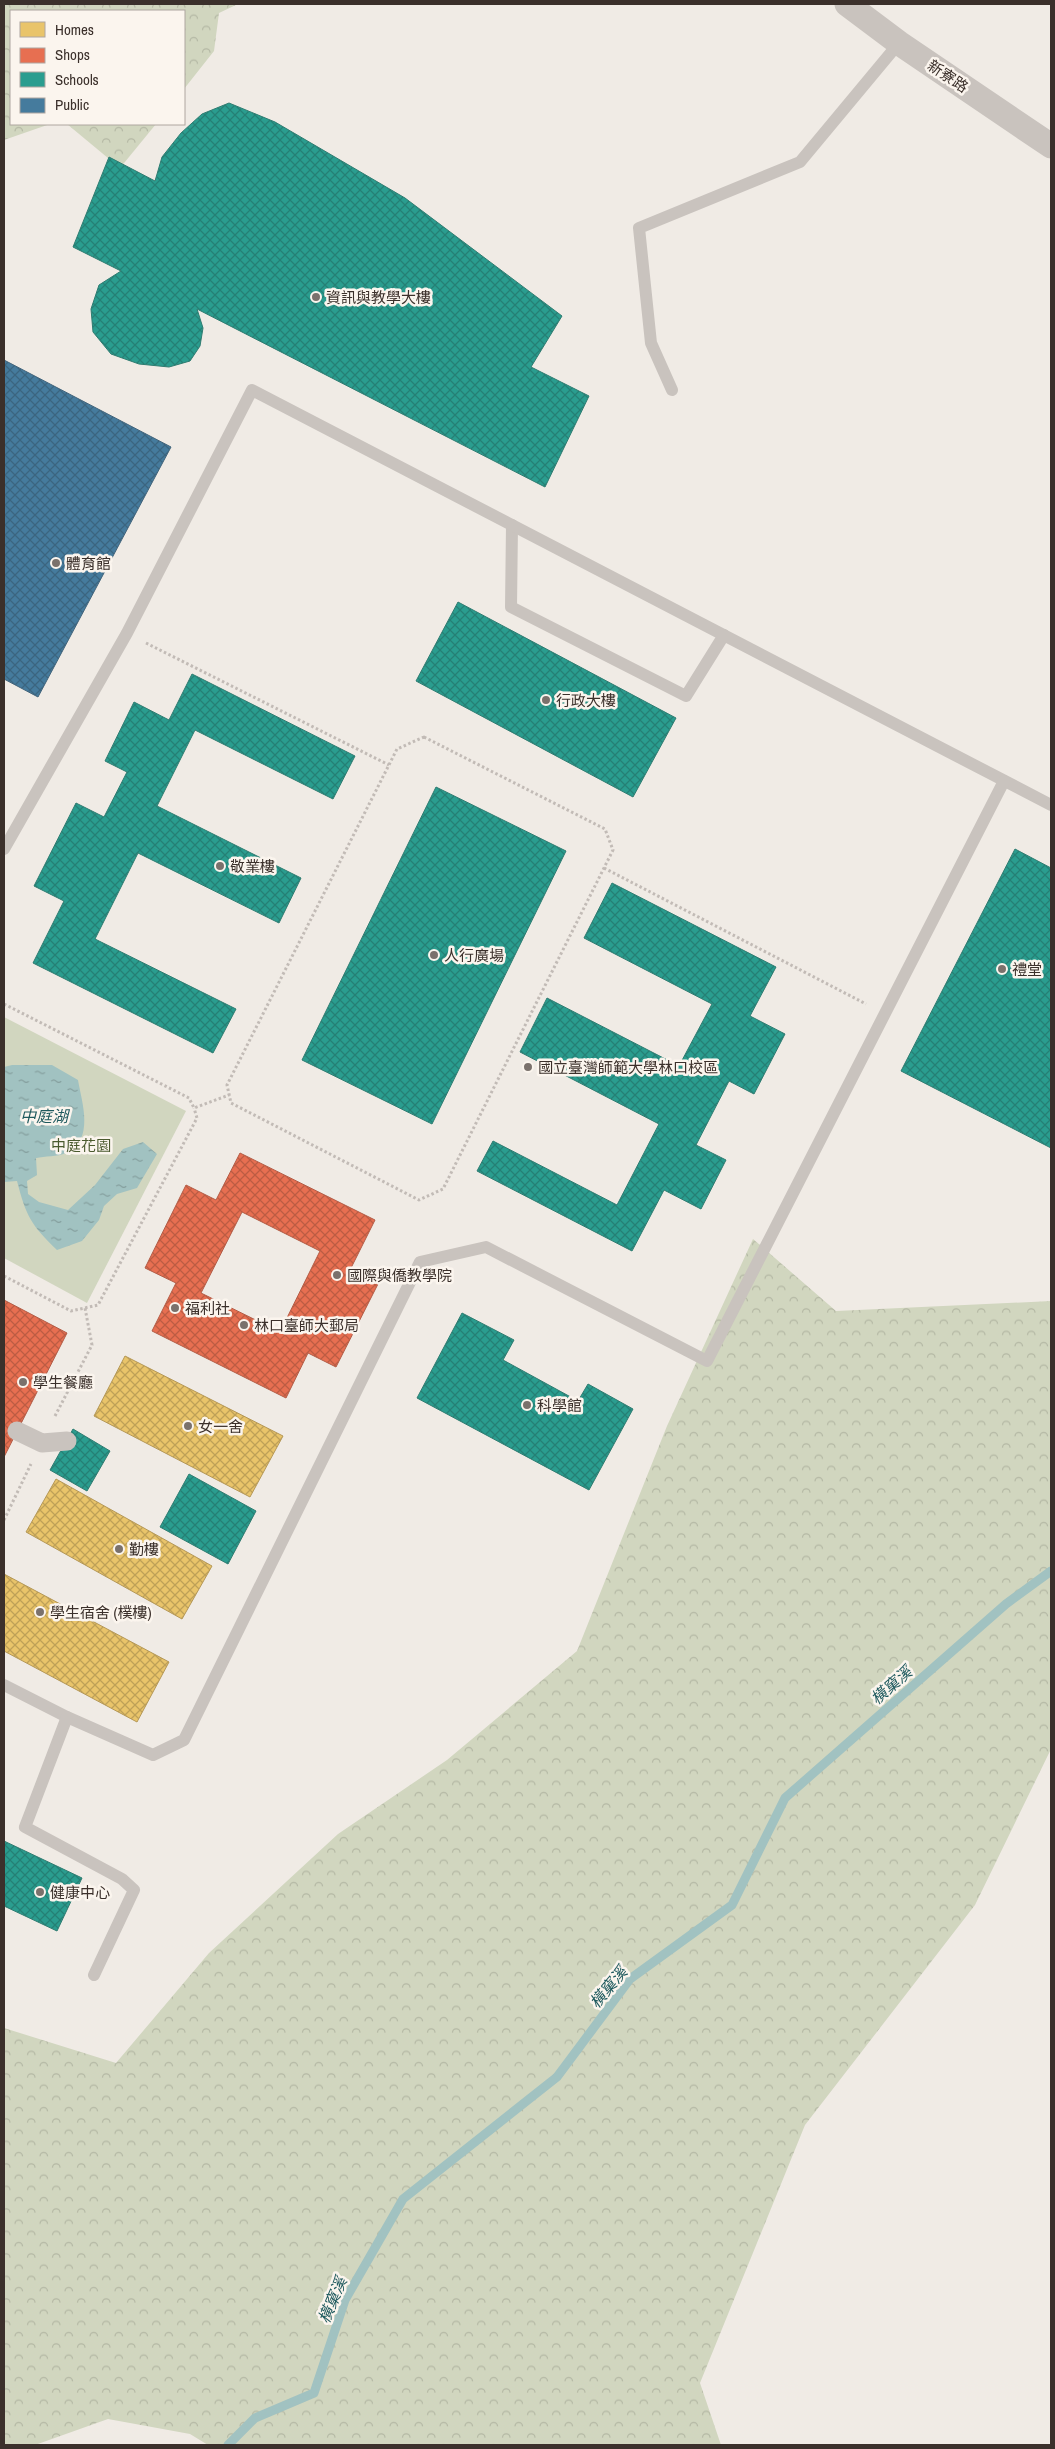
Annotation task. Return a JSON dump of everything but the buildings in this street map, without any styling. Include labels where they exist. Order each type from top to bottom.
[{"type":"street","name":"新寮路","points":[[847,4],[899,43],[1051,146]]},
{"type":"street","points":[[17,1430],[42,1443],[67,1441]]},
{"type":"lane","points":[[672,390],[651,343],[640,228],[800,162],[899,43]]},
{"type":"lane","points":[[4,849],[127,633],[252,390],[1051,805]]},
{"type":"lane","points":[[512,525],[511,607],[686,696],[724,635]]},
{"type":"lane","points":[[4,1685],[67,1717],[153,1755],[184,1740],[420,1262],[486,1246],[707,1361],[1004,781]]},
{"type":"lane","points":[[67,1717],[25,1827],[122,1879],[134,1890],[94,1975]]},
{"type":"path","points":[[127,633],[388,765]]},
{"type":"path","points":[[424,737],[605,830],[613,850],[443,1189],[419,1200],[231,1103],[227,1085],[388,765],[397,749],[424,737]]},
{"type":"path","points":[[604,868],[885,1014]]},
{"type":"path","points":[[4,1004],[189,1098],[197,1118],[98,1305],[71,1311],[4,1276]]},
{"type":"path","points":[[194,1108],[229,1094]]},
{"type":"green space","points":[[4,4],[238,4],[219,13],[214,51],[185,88],[185,10],[10,10],[10,125],[47,125],[4,140]]},
{"type":"green space","points":[[68,125],[155,125],[120,168]]},
{"type":"green space","name":"中庭花園","points":[[4,1017],[186,1111],[87,1303],[4,1258]]},
{"type":"green space","points":[[753,1239],[836,1311],[1051,1301],[1051,1749],[975,1905],[805,2125],[700,2383],[721,2445],[208,2445],[190,2434],[108,2419],[35,2445],[4,2445],[4,2028],[116,2063],[209,1953],[338,1834],[447,1760],[577,1651],[667,1426]]},
{"type":"water","name":"中庭湖","points":[[12,1065],[52,1065],[78,1080],[82,1099],[84,1130],[81,1139],[75,1147],[66,1153],[36,1158],[37,1175],[27,1181],[28,1194],[39,1202],[68,1210],[95,1185],[123,1149],[143,1142],[157,1154],[137,1188],[117,1194],[104,1206],[99,1220],[82,1241],[57,1250],[35,1226],[23,1203],[17,1181],[4,1182],[4,1067]]},
{"type":"waterway","name":"橫窠溪","points":[[228,2445],[255,2418],[314,2393],[345,2300],[403,2199],[557,2077],[630,1979],[732,1905],[785,1798],[1006,1604],[1051,1571]]},
{"type":"place","name":"資訊與教學大樓","points":[[316,297]]},
{"type":"place","name":"體育館","points":[[56,563]]},
{"type":"place","name":"行政大樓","points":[[546,700]]},
{"type":"place","name":"敬業樓","points":[[220,866]]},
{"type":"place","name":"人行廣場","points":[[434,955]]},
{"type":"place","name":"禮堂","points":[[1002,969]]},
{"type":"place","name":"國立臺灣師範大學林口校區","points":[[528,1067]]},
{"type":"place","name":"國際與僑教學院","points":[[337,1275]]},
{"type":"place","name":"福利社","points":[[175,1308]]},
{"type":"place","name":"林口臺師大郵局","points":[[244,1325]]},
{"type":"place","name":"學生餐廳","points":[[23,1382]]},
{"type":"place","name":"科學館","points":[[527,1405]]},
{"type":"place","name":"女一舍","points":[[188,1426]]},
{"type":"place","name":"勤樓","points":[[119,1549]]},
{"type":"place","name":"學生宿舍 (樸樓)","points":[[40,1612]]},
{"type":"place","name":"健康中心","points":[[40,1892]]}]
